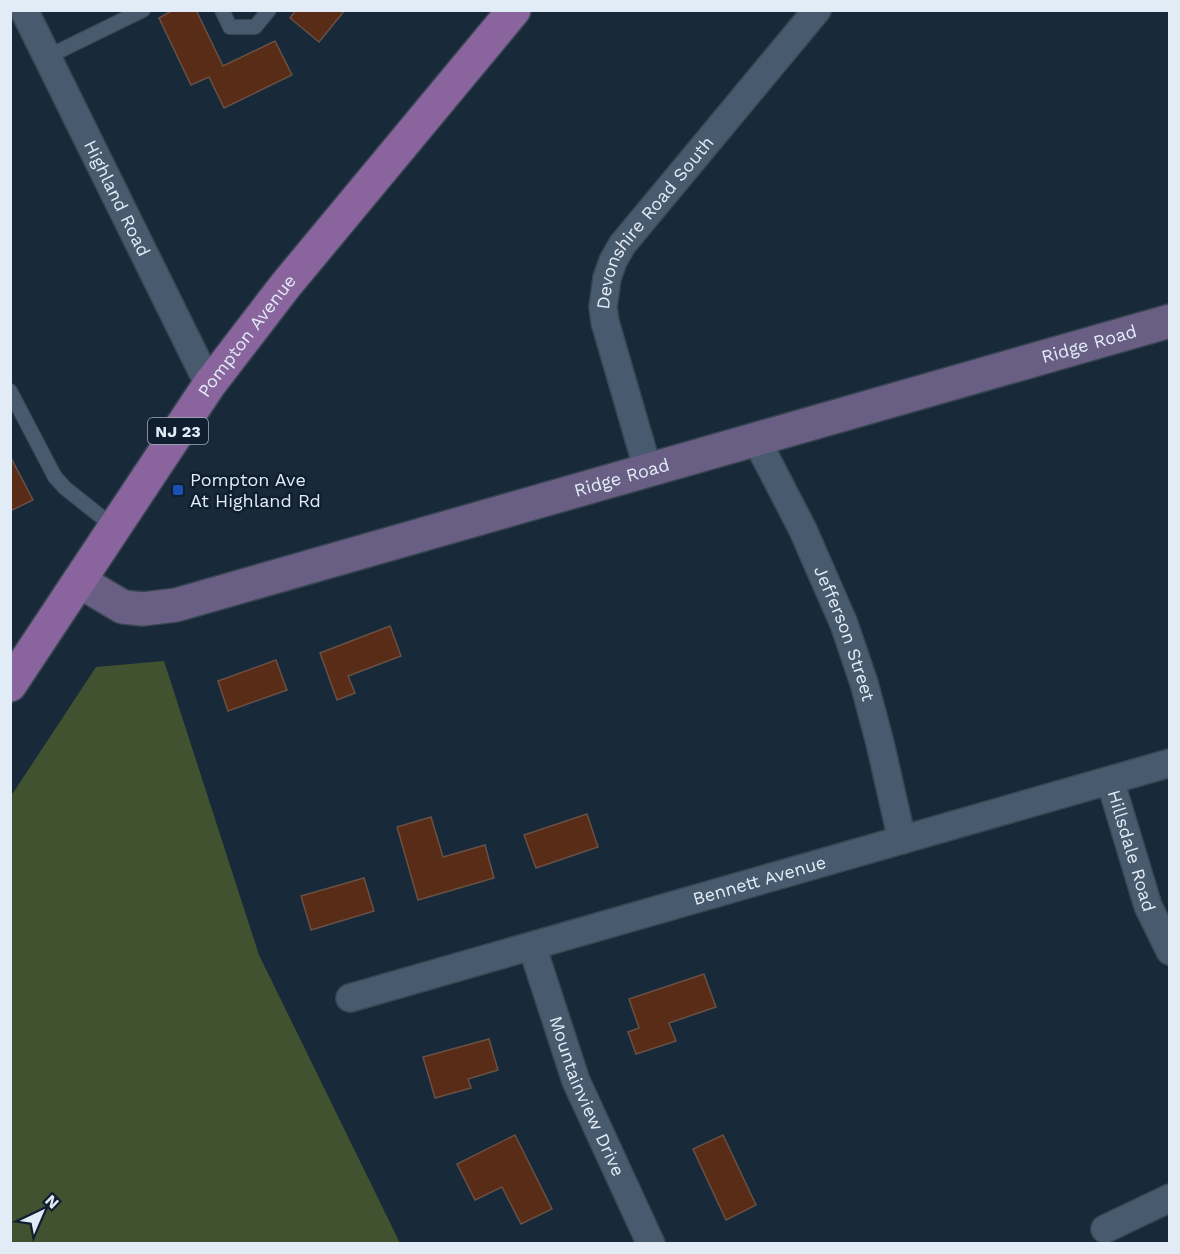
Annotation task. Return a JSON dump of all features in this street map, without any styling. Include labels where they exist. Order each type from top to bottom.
[{"type":"main road","name":"Pompton Avenue","points":[[10,685],[209,385],[285,286],[514,10]]},
{"type":"main road","name":"Ridge Road","points":[[79,581],[123,608],[143,609],[176,605],[1170,321]]},
{"type":"street","name":"Highland Road","points":[[24,10],[209,385]]},
{"type":"street","name":"Devonshire Road South","points":[[648,470],[605,322],[604,292],[613,261],[628,237],[817,10]]},
{"type":"street","name":"Jefferson Street","points":[[756,439],[803,530],[844,624],[875,723],[902,840]]},
{"type":"street","name":"Bennett Avenue","points":[[350,998],[1170,763]]},
{"type":"street","name":"Hillsdale Road","points":[[1110,780],[1149,906],[1170,951]]},
{"type":"street","name":"Mountainview Drive","points":[[532,946],[576,1081],[651,1244]]},
{"type":"street","points":[[1105,1229],[1170,1198]]},
{"type":"lane","points":[[47,57],[143,10]]},
{"type":"lane","points":[[222,10],[230,27],[255,27],[269,10]]},
{"type":"lane","points":[[10,391],[55,477],[72,495],[114,527]]},
{"type":"green space","points":[[164,661],[259,955],[400,1243],[11,1243],[11,796],[96,667]]},
{"type":"building","points":[[173,10],[196,10],[223,66],[275,41],[292,75],[224,108],[209,77],[191,85],[159,18]]},
{"type":"building","points":[[296,10],[345,10],[319,42],[290,18]]},
{"type":"building","points":[[10,456],[33,500],[10,511]]},
{"type":"building","points":[[390,626],[401,656],[348,676],[355,693],[337,700],[320,653]]},
{"type":"building","points":[[276,660],[287,690],[228,711],[218,681]]},
{"type":"building","points":[[587,814],[598,847],[536,868],[524,835]]},
{"type":"building","points":[[431,817],[443,857],[485,845],[494,878],[418,900],[397,827]]},
{"type":"building","points":[[364,878],[374,911],[311,930],[301,896]]},
{"type":"building","points":[[704,974],[716,1007],[669,1023],[676,1041],[636,1054],[628,1032],[639,1028],[629,999]]},
{"type":"building","points":[[489,1039],[498,1070],[468,1079],[471,1088],[435,1098],[423,1057]]},
{"type":"building","points":[[515,1135],[552,1209],[521,1224],[502,1187],[475,1200],[457,1164]]},
{"type":"building","points":[[723,1135],[756,1205],[726,1220],[693,1149]]},
{"type":"place","name":"Pompton Ave At Highland Rd","points":[[178,490]]}]
